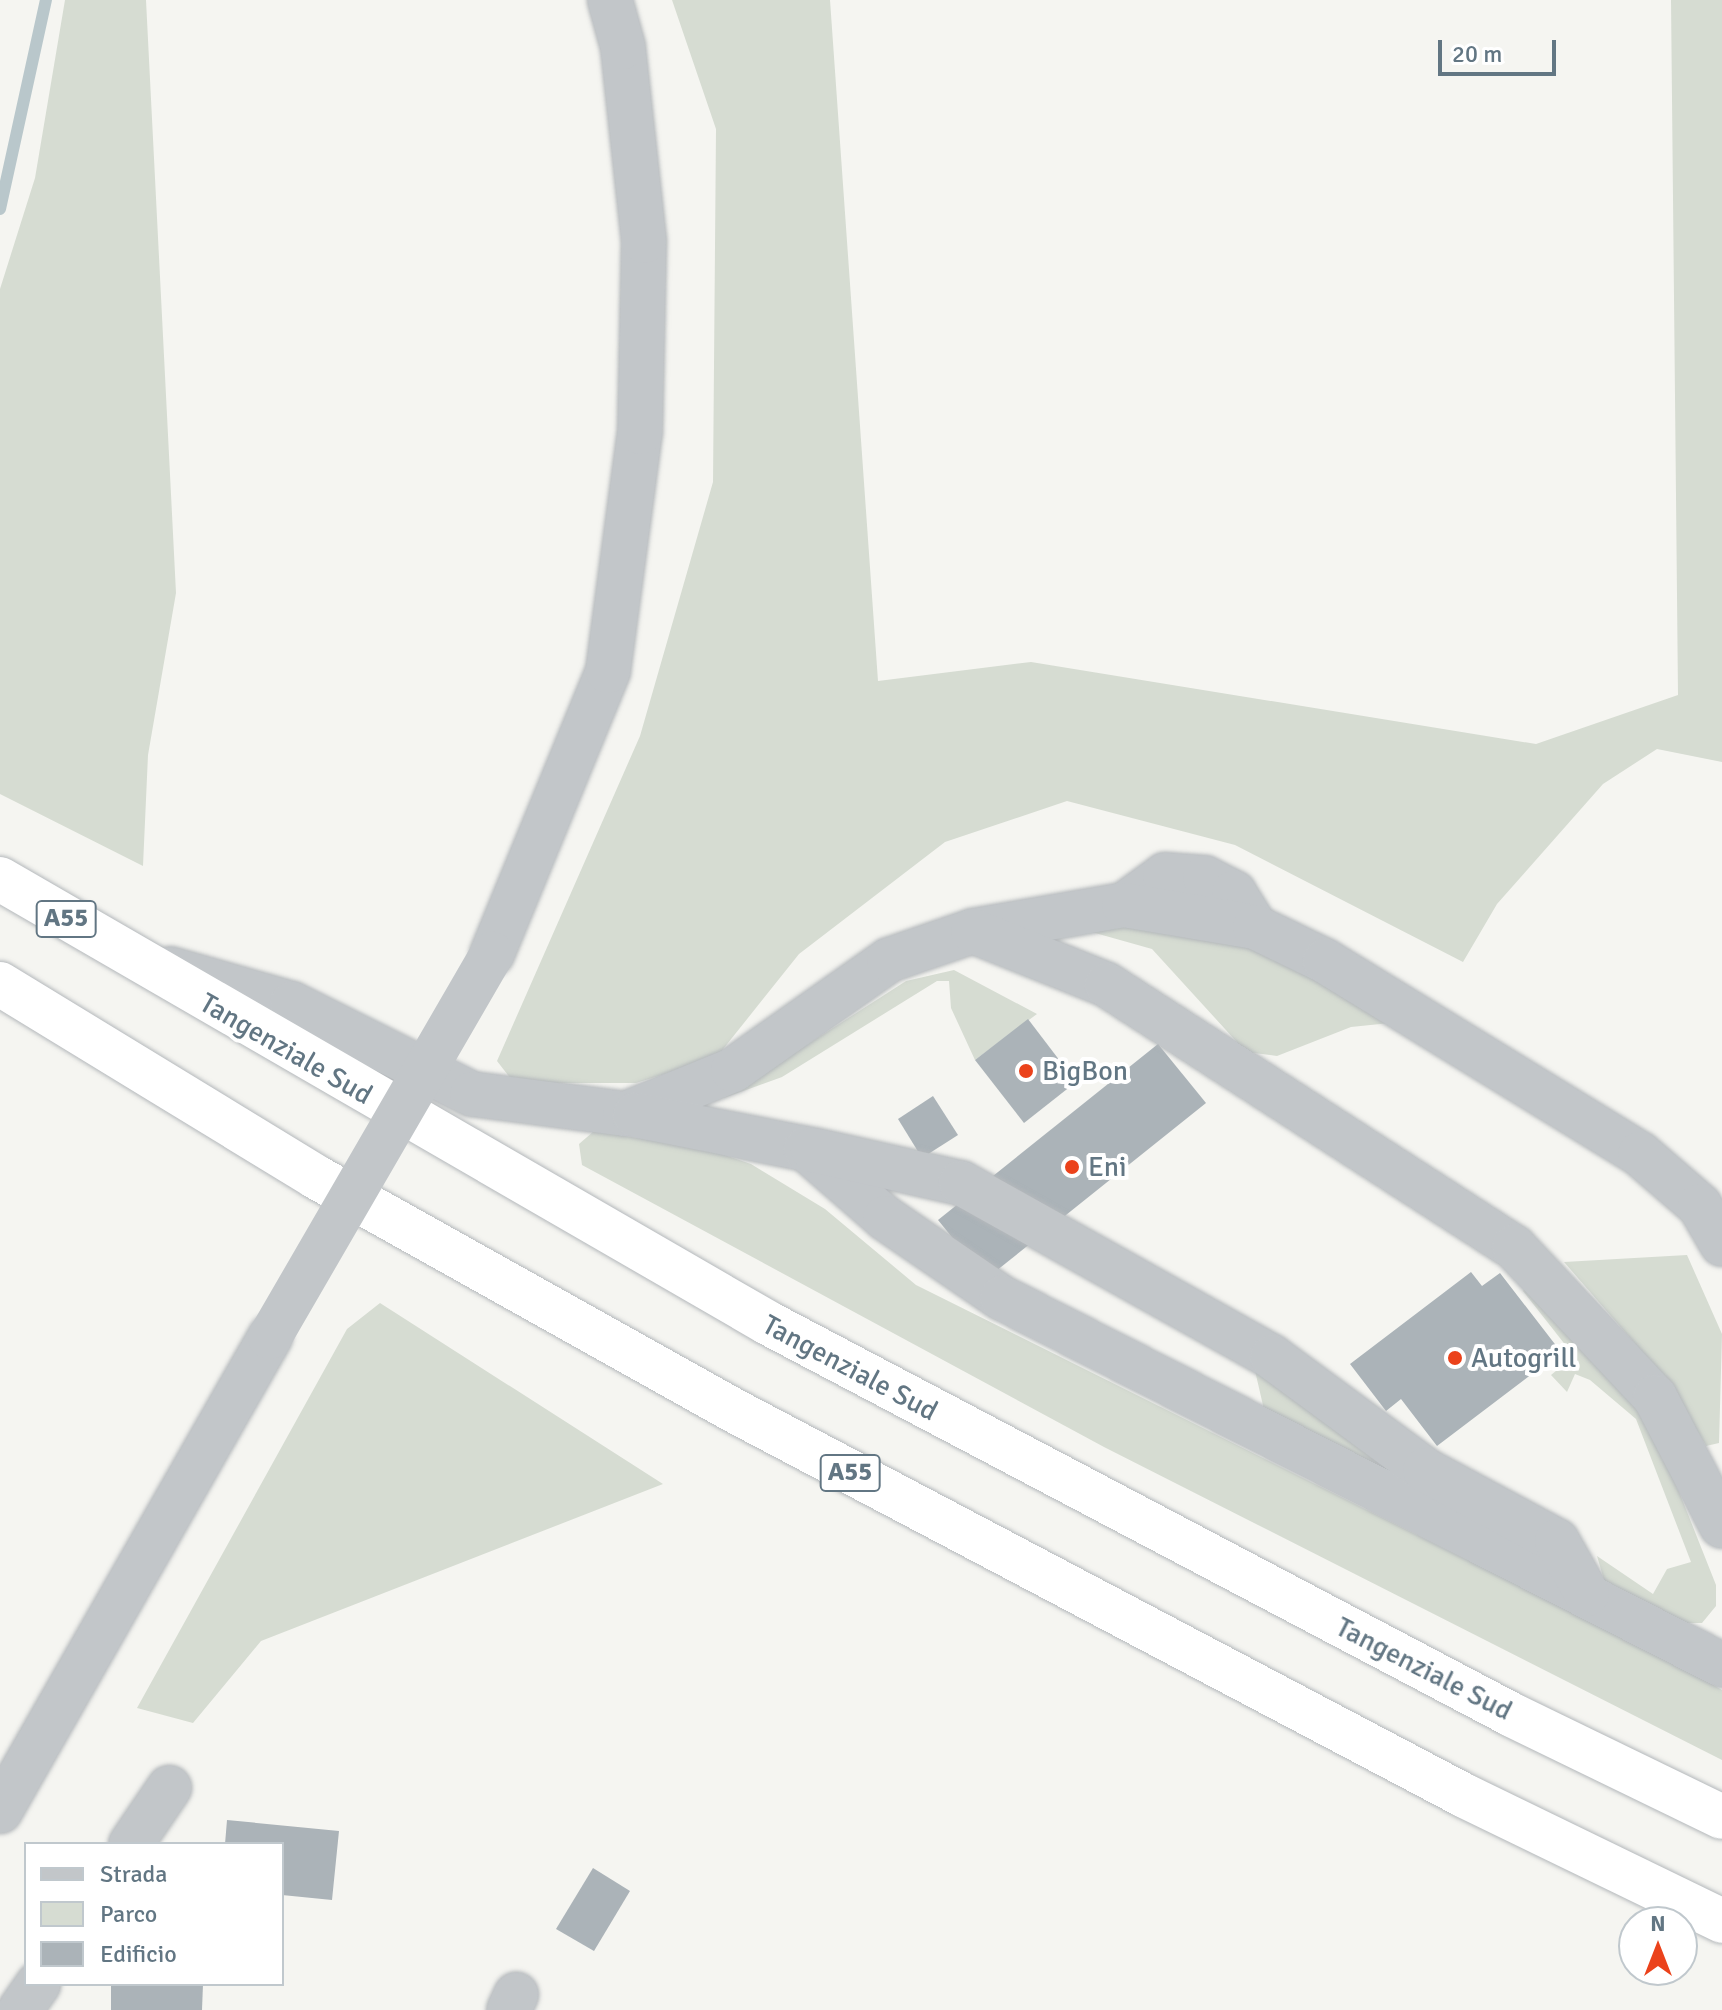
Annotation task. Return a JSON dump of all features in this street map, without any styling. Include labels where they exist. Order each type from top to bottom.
[{"type":"highway","name":"Tangenziale Sud","points":[[0,879],[133,959],[768,1323],[1456,1686],[1722,1817]]},
{"type":"highway","name":"A55","points":[[0,984],[316,1177],[731,1409],[1451,1789],[1722,1921]]},
{"type":"street","points":[[0,1811],[492,954],[608,671],[640,432],[644,241],[623,47],[610,0]]},
{"type":"street","points":[[625,1114],[733,1070],[889,960],[973,931],[1124,905],[1255,927],[1325,961],[1640,1154],[1700,1206],[1722,1244]]},
{"type":"street","points":[[973,931],[1107,985],[1514,1247],[1655,1397],[1722,1526]]},
{"type":"street","points":[[133,959],[292,1004],[486,1098],[625,1114],[961,1183],[1272,1357],[1425,1470],[1557,1541],[1587,1594]]},
{"type":"street","points":[[806,1149],[885,1218],[1002,1298],[1722,1665]]},
{"type":"street","points":[[132,1842],[169,1788]]},
{"type":"street","points":[[20,2010],[37,1986]]},
{"type":"green space","points":[[65,0],[146,0],[176,593],[148,755],[143,866],[0,794],[0,289],[35,178]]},
{"type":"green space","points":[[672,0],[830,0],[878,681],[1031,662],[1536,744],[1678,695],[1671,0],[1722,0],[1722,762],[1657,749],[1603,784],[1497,904],[1463,962],[1235,845],[1067,801],[945,842],[799,954],[716,1058],[636,1083],[514,1083],[497,1061],[640,736],[713,482],[716,129]]},
{"type":"green space","points":[[1141,924],[1262,950],[1390,1023],[1351,1027],[1277,1056],[1246,1052],[1152,949],[1088,931]]},
{"type":"green space","points":[[954,970],[1037,1014],[975,1060],[951,1008],[949,981],[937,981],[782,1077],[724,1098],[906,981]]},
{"type":"green space","points":[[594,1131],[710,1150],[751,1164],[825,1209],[916,1285],[1686,1669],[1722,1690],[1722,1760],[1104,1447],[582,1165],[579,1144]]},
{"type":"green space","points":[[1687,1255],[1722,1334],[1719,1443],[1706,1446],[1671,1385],[1564,1262]]},
{"type":"green space","points":[[1528,1285],[1636,1402],[1657,1436],[1716,1585],[1716,1606],[1702,1623],[1683,1623],[1604,1580],[1597,1556],[1653,1594],[1667,1569],[1691,1562],[1636,1419],[1590,1380],[1575,1374],[1567,1392],[1551,1375],[1574,1356],[1523,1291]]},
{"type":"green space","points":[[380,1303],[663,1484],[261,1641],[193,1723],[137,1708],[347,1329]]},
{"type":"green space","points":[[1253,1362],[1417,1483],[1265,1414]]},
{"type":"building","name":"BigBon","points":[[1028,1019],[1076,1082],[1024,1123],[975,1060]]},
{"type":"building","points":[[1158,1044],[1206,1103],[986,1279],[938,1220]]},
{"type":"building","points":[[933,1096],[958,1135],[922,1158],[898,1119]]},
{"type":"building","name":"Autogrill","points":[[1471,1272],[1482,1286],[1500,1273],[1561,1352],[1437,1446],[1401,1399],[1386,1411],[1350,1364]]},
{"type":"building","points":[[227,1820],[339,1831],[332,1900],[284,1895],[284,1842],[225,1842]]},
{"type":"building","points":[[593,1868],[630,1891],[594,1951],[556,1929]]},
{"type":"building","points":[[111,1986],[203,1986],[202,2010],[111,2010]]},
{"type":"waterway","points":[[0,209],[46,0]]},
{"type":"place","name":"BigBon","points":[[1026,1071]]},
{"type":"place","name":"Eni","points":[[1072,1167]]},
{"type":"place","name":"Autogrill","points":[[1455,1358]]}]
